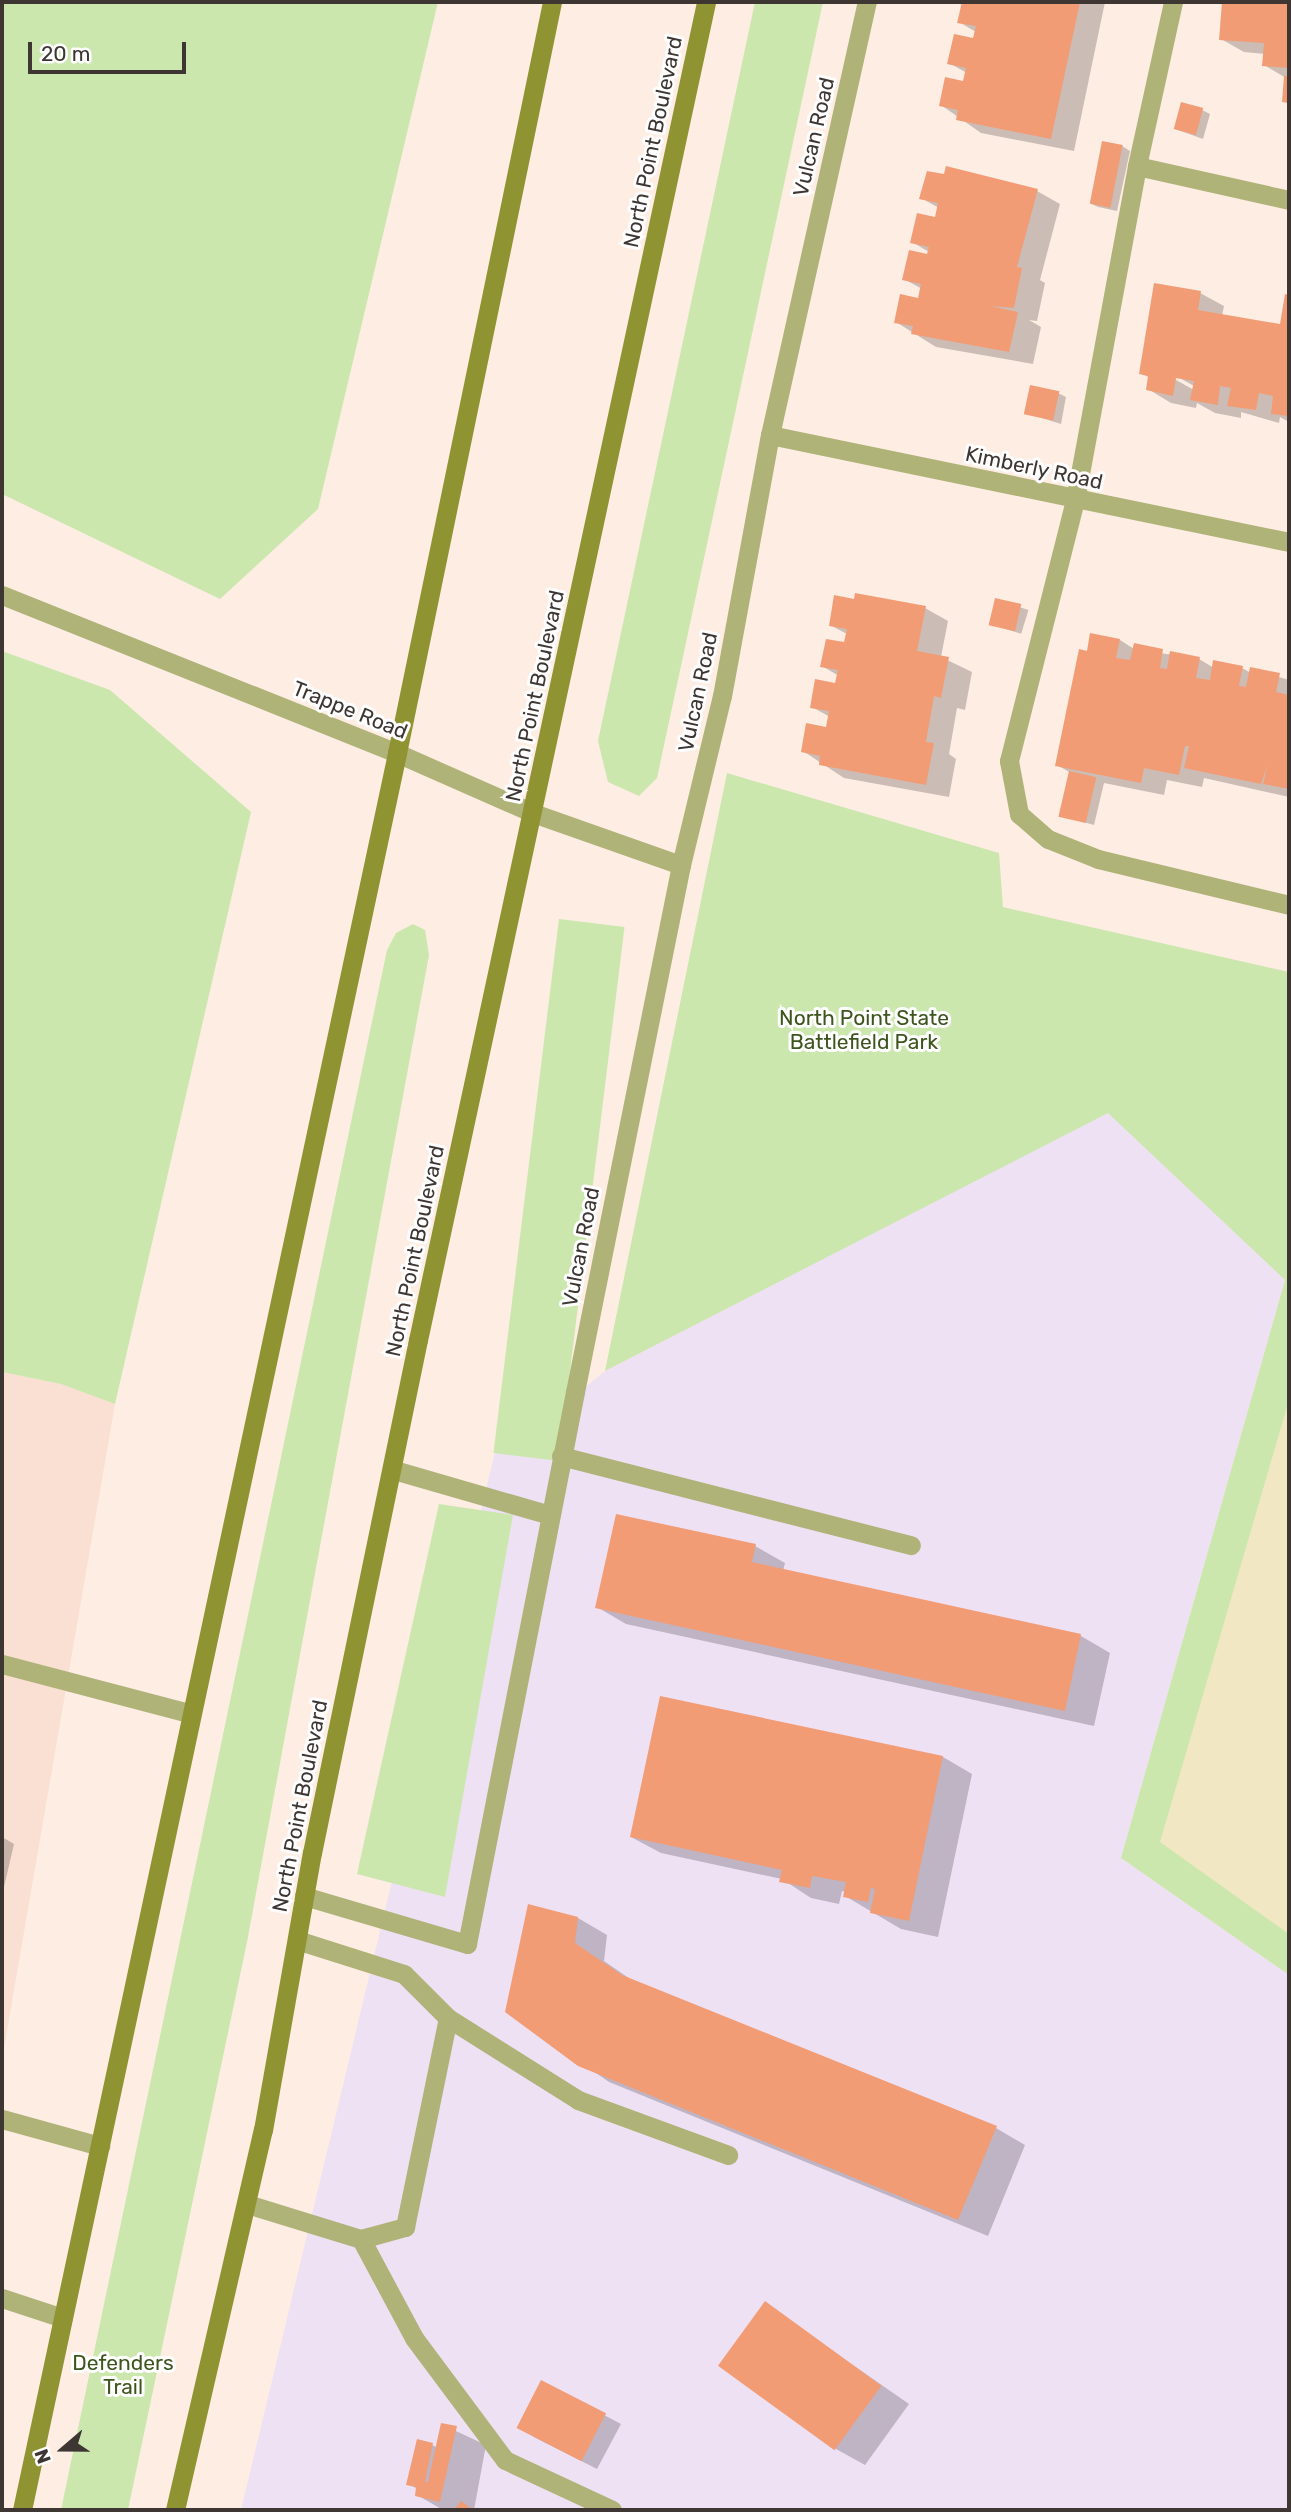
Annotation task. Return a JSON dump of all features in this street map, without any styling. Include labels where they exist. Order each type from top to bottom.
[{"type":"main road","points":[[22,2510],[397,753],[552,2]]},
{"type":"main road","name":"North Point Boulevard","points":[[175,2510],[247,2204],[304,1896],[706,2]]},
{"type":"street","name":"Vulcan Road","points":[[304,1896],[467,1944],[561,1457],[681,865],[722,696],[770,435],[867,2]]},
{"type":"street","points":[[1174,2],[1137,166],[1075,500],[1009,761],[1019,814],[1048,839],[1098,859],[1289,905]]},
{"type":"street","points":[[1137,166],[1289,200]]},
{"type":"street","name":"Kimberly Road","points":[[770,435],[1289,542]]},
{"type":"street","name":"Trappe Road","points":[[2,595],[397,753],[533,813],[681,865]]},
{"type":"street","points":[[561,1457],[911,1545]]},
{"type":"street","points":[[394,1470],[550,1515]]},
{"type":"street","points":[[2,1664],[192,1714]]},
{"type":"street","points":[[297,1940],[404,1974],[448,2018],[578,2100],[729,2155]]},
{"type":"street","points":[[247,2204],[360,2239],[405,2227],[448,2018]]},
{"type":"street","points":[[2,2119],[100,2146]]},
{"type":"street","points":[[360,2239],[414,2338],[505,2460],[612,2510]]},
{"type":"street","points":[[2,2298],[63,2318]]},
{"type":"shaded area","points":[[1108,1112],[1285,1280],[1121,1858],[1289,1975],[1289,2510],[241,2510],[501,1427],[583,1389],[605,1371]]},
{"type":"shaded area","points":[[2,1372],[61,1384],[115,1404],[2,2060]]},
{"type":"green space","points":[[2,2],[438,2],[318,509],[220,599],[2,494]]},
{"type":"green space","points":[[755,2],[823,2],[657,778],[639,796],[608,782],[598,741]]},
{"type":"green space","points":[[2,651],[110,690],[251,812],[115,1404],[61,1384],[2,1372]]},
{"type":"green space","name":"North Point State Battlefield Park","points":[[727,773],[999,853],[1003,907],[1289,972],[1289,1975],[1121,1858],[1285,1280],[1108,1113],[605,1371]]},
{"type":"green space","points":[[559,919],[625,927],[559,1461],[493,1453]]},
{"type":"green space","name":"Defenders Trail","points":[[413,924],[425,930],[429,955],[247,1942],[128,2510],[61,2510],[387,950],[396,933]]},
{"type":"green space","points":[[439,1504],[513,1515],[445,1897],[357,1874]]},
{"type":"sand","points":[[1289,1400],[1289,1934],[1160,1842]]},
{"type":"building","points":[[962,2],[1080,2],[1051,139],[956,120],[958,110],[939,106],[945,77],[963,81],[966,68],[947,64],[954,34],[973,38],[976,26],[957,23]]},
{"type":"building","points":[[1222,2],[1289,2],[1289,68],[1262,66],[1264,43],[1219,40]]},
{"type":"building","points":[[1284,76],[1289,76],[1289,103],[1282,102]]},
{"type":"building","points":[[1181,102],[1203,108],[1196,135],[1174,129]]},
{"type":"building","points":[[1102,141],[1123,145],[1110,208],[1090,204]]},
{"type":"building","points":[[946,166],[1038,189],[1017,267],[1022,268],[1014,308],[990,306],[1018,312],[1009,352],[911,334],[913,326],[894,323],[900,294],[918,298],[921,284],[902,280],[909,250],[927,254],[929,247],[910,243],[917,213],[935,217],[938,203],[919,199],[927,171],[944,174]]},
{"type":"building","points":[[1154,283],[1201,291],[1198,310],[1280,324],[1285,294],[1289,295],[1289,416],[1271,414],[1273,396],[1259,393],[1256,410],[1227,406],[1231,388],[1220,386],[1218,405],[1190,400],[1194,381],[1176,378],[1173,396],[1146,390],[1148,376],[1139,374]]},
{"type":"building","points":[[1030,385],[1059,391],[1053,421],[1024,414]]},
{"type":"building","points":[[855,593],[926,606],[917,651],[949,657],[941,698],[934,696],[926,742],[934,743],[926,785],[819,765],[820,756],[801,752],[806,723],[826,727],[829,711],[810,708],[815,679],[835,683],[838,670],[820,667],[826,639],[844,642],[847,629],[829,626],[834,595],[854,599]]},
{"type":"building","points":[[995,598],[1021,604],[1015,631],[989,625]]},
{"type":"building","points":[[1090,633],[1120,639],[1116,658],[1130,660],[1134,643],[1163,649],[1160,668],[1167,669],[1170,651],[1200,657],[1196,678],[1210,680],[1213,660],[1243,666],[1239,686],[1246,687],[1250,667],[1280,673],[1276,692],[1289,695],[1289,789],[1263,784],[1268,764],[1261,784],[1184,768],[1189,746],[1185,746],[1179,775],[1144,768],[1141,783],[1055,766],[1079,649],[1087,651]]},
{"type":"building","points":[[1069,771],[1096,777],[1086,823],[1058,817]]},
{"type":"building","points":[[616,1514],[756,1544],[752,1562],[1081,1634],[1065,1711],[595,1608]]},
{"type":"building","points":[[660,1696],[943,1756],[909,1921],[870,1913],[875,1889],[871,1888],[868,1902],[843,1897],[846,1882],[812,1876],[810,1888],[779,1882],[782,1870],[630,1837]]},
{"type":"building","points":[[528,1904],[578,1917],[575,1943],[622,1975],[997,2126],[958,2220],[578,2066],[505,2012]]},
{"type":"building","points":[[765,2301],[881,2386],[834,2450],[718,2366]]},
{"type":"building","points":[[541,2380],[606,2413],[582,2461],[516,2428]]},
{"type":"building","points":[[441,2423],[457,2426],[440,2502],[415,2496],[416,2487],[406,2485],[417,2439],[433,2443],[425,2482],[428,2482]]},
{"type":"building","points":[[461,2501],[473,2510],[454,2510]]}]
